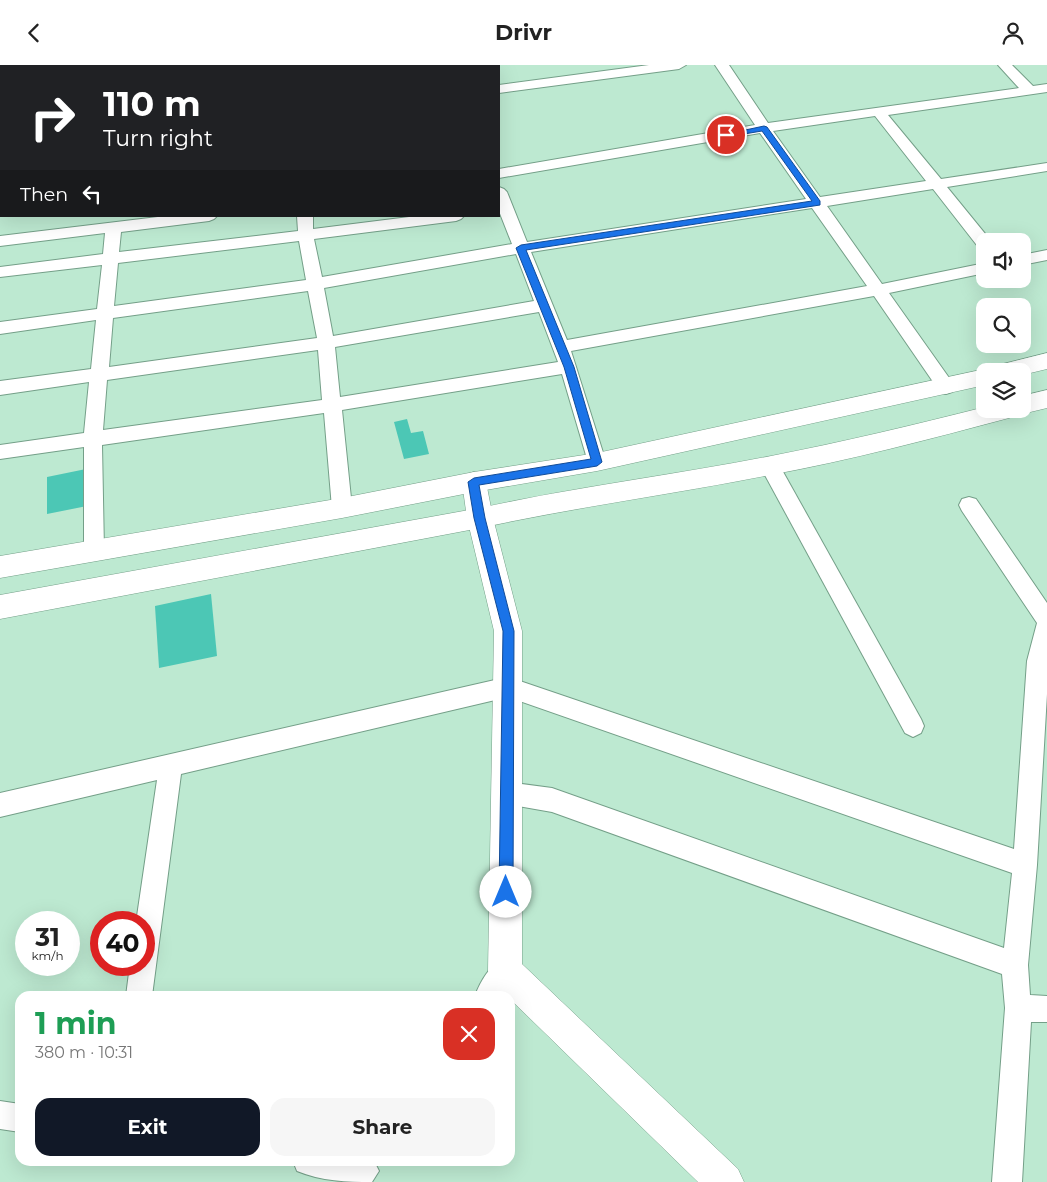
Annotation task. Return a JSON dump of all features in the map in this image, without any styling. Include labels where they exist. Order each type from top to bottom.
[{"type":"main road","points":[[1031,365],[1047,361]]},
{"type":"main road","points":[[0,567],[342,508],[474,482],[597,462],[976,379]]},
{"type":"main road","points":[[1031,403],[1047,399]]},
{"type":"main road","points":[[0,607],[480,518],[530,507],[770,466],[884,442],[976,418]]},
{"type":"main road","points":[[474,482],[480,518],[508,631],[506,793],[497,984]]},
{"type":"main road","points":[[515,1000],[725,1182]]},
{"type":"street","points":[[500,89],[596,70],[679,65]]},
{"type":"street","points":[[722,65],[946,387]]},
{"type":"street","points":[[1005,65],[1030,91]]},
{"type":"street","points":[[500,173],[764,128],[1030,91],[1047,87]]},
{"type":"street","points":[[878,111],[976,233]]},
{"type":"street","points":[[0,328],[315,285],[521,248],[1047,167]]},
{"type":"street","points":[[500,197],[502,210],[521,248],[562,347],[597,462]]},
{"type":"street","points":[[0,241],[113,229],[159,219],[192,217]]},
{"type":"street","points":[[304,217],[306,237],[326,343],[342,508]]},
{"type":"street","points":[[0,272],[111,257],[306,237],[449,217]]},
{"type":"street","points":[[94,551],[93,438],[113,229]]},
{"type":"street","points":[[1031,258],[1047,255]]},
{"type":"street","points":[[562,347],[878,291],[976,269]]},
{"type":"street","points":[[0,388],[326,343],[545,305]]},
{"type":"street","points":[[0,452],[333,405],[569,367]]},
{"type":"street","points":[[770,466],[912,726]]},
{"type":"street","points":[[969,505],[1047,622],[1038,661],[1025,865],[1015,965],[1018,1008],[1007,1182]]},
{"type":"street","points":[[0,805],[508,687],[1025,865]]},
{"type":"street","points":[[151,911],[171,765]]},
{"type":"street","points":[[506,793],[552,800],[1015,965]]},
{"type":"street","points":[[140,991],[142,976]]},
{"type":"street","points":[[1018,1008],[1047,1009]]},
{"type":"street","points":[[0,1115],[15,1117]]},
{"type":"street","points":[[337,1166],[366,1171]]},
{"type":"building","points":[[407,419],[411,433],[423,431],[429,454],[404,459],[394,422]]},
{"type":"building","points":[[86,469],[87,506],[47,514],[47,477]]},
{"type":"building","points":[[211,594],[217,656],[159,668],[155,606]]},
{"type":"route","points":[[506,892],[508,631],[480,518],[474,482],[597,462],[562,347],[521,248],[817,203],[764,128],[726,135]]}]
